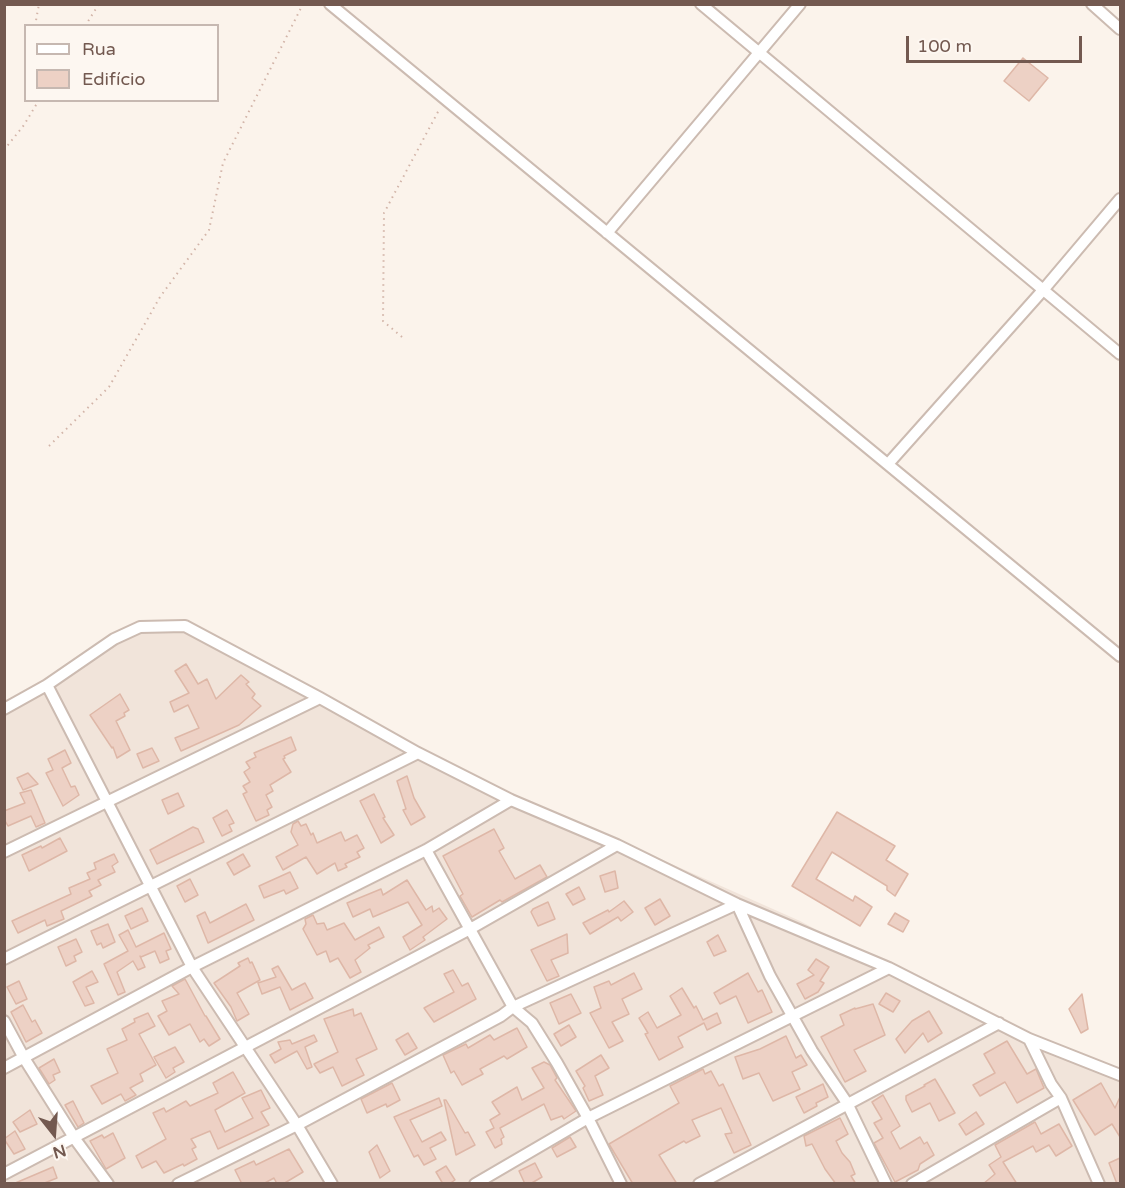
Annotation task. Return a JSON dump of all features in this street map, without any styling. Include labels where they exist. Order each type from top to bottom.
[{"type":"street","points":[[330,4],[1120,656]]},
{"type":"street","points":[[701,4],[1120,354]]},
{"type":"street","points":[[607,233],[800,4]]},
{"type":"street","points":[[1092,4],[1120,29]]},
{"type":"street","points":[[888,464],[1044,290],[1120,200]]},
{"type":"street","points":[[4,709],[47,685],[114,639],[140,627],[185,626],[418,753],[511,800],[616,845],[737,904],[889,969],[1029,1039],[1120,1075]]},
{"type":"street","points":[[47,685],[192,967],[297,1125],[332,1184]]},
{"type":"street","points":[[4,852],[320,698]]},
{"type":"street","points":[[4,959],[418,753]]},
{"type":"street","points":[[4,1068],[192,967],[426,850],[511,800]]},
{"type":"street","points":[[4,1174],[75,1139],[245,1046],[470,929],[616,845]]},
{"type":"street","points":[[426,850],[513,1007],[532,1023],[588,1118],[621,1184]]},
{"type":"street","points":[[178,1184],[297,1125],[501,1016],[513,1007],[737,904]]},
{"type":"street","points":[[737,904],[770,976],[812,1051],[847,1103],[886,1184]]},
{"type":"street","points":[[476,1184],[588,1118],[889,969]]},
{"type":"street","points":[[4,1021],[24,1058],[75,1139],[108,1184]]},
{"type":"street","points":[[699,1184],[999,1023]]},
{"type":"street","points":[[1029,1039],[1051,1084],[1061,1098],[1099,1184]]},
{"type":"street","points":[[912,1184],[1061,1098]]},
{"type":"path","points":[[35,24],[39,4]]},
{"type":"path","points":[[86,24],[99,4]]},
{"type":"path","points":[[49,446],[109,387],[160,297],[209,230],[223,163],[303,4]]},
{"type":"path","points":[[402,337],[383,321],[384,213],[444,99]]},
{"type":"path","points":[[4,150],[24,125],[38,102]]},
{"type":"shaded area","points":[[185,622],[324,694],[419,752],[800,921],[1029,1039],[1065,1048],[1120,1068],[1120,1183],[5,1184],[5,707],[140,627]]},
{"type":"building","points":[[1023,58],[1048,78],[1029,101],[1004,81]]},
{"type":"building","points":[[186,664],[198,684],[207,679],[216,699],[241,675],[249,682],[246,684],[255,694],[252,698],[261,706],[239,725],[181,751],[175,738],[199,728],[188,705],[174,712],[170,702],[189,693],[175,671]]},
{"type":"building","points":[[120,694],[129,710],[124,713],[125,716],[116,721],[130,750],[117,758],[113,747],[90,715]]},
{"type":"building","points":[[291,737],[296,750],[284,756],[283,759],[291,772],[270,785],[273,791],[266,795],[272,807],[267,810],[269,815],[256,821],[243,794],[247,792],[243,786],[250,782],[244,772],[250,768],[246,762],[256,757],[254,753]]},
{"type":"building","points":[[152,748],[159,761],[143,768],[137,754]]},
{"type":"building","points":[[65,750],[71,763],[62,768],[71,787],[75,786],[79,795],[63,806],[46,773],[53,770],[48,759]]},
{"type":"building","points":[[28,773],[38,784],[23,790],[17,778]]},
{"type":"building","points":[[407,776],[414,798],[425,817],[411,825],[403,810],[406,809],[397,781]]},
{"type":"building","points":[[31,790],[45,823],[36,827],[31,816],[8,826],[4,819],[4,811],[25,803],[20,793]]},
{"type":"building","points":[[178,793],[184,806],[168,814],[162,800]]},
{"type":"building","points":[[374,794],[385,817],[383,818],[394,835],[381,843],[360,801]]},
{"type":"building","points":[[227,810],[234,823],[229,825],[232,831],[222,836],[213,818]]},
{"type":"building","points":[[837,812],[895,846],[886,860],[908,874],[895,896],[887,890],[887,886],[832,852],[816,879],[853,901],[855,896],[872,907],[860,926],[792,886]]},
{"type":"building","points":[[298,821],[301,826],[306,824],[317,843],[341,832],[345,841],[357,835],[364,848],[357,852],[360,857],[345,864],[347,867],[338,871],[335,863],[317,874],[306,857],[283,870],[276,857],[298,845],[291,832],[293,824]]},
{"type":"building","points":[[193,827],[198,829],[204,842],[157,864],[150,850]]},
{"type":"building","points":[[494,829],[504,848],[499,851],[515,879],[540,865],[547,877],[502,902],[500,900],[472,917],[460,896],[463,894],[443,856]]},
{"type":"building","points":[[60,838],[67,851],[29,871],[22,855]]},
{"type":"building","points":[[114,854],[118,862],[112,866],[115,872],[98,880],[101,885],[89,891],[92,896],[61,911],[64,919],[47,926],[45,920],[18,933],[12,921],[71,894],[69,888],[90,879],[87,873],[96,869],[94,863]]},
{"type":"building","points":[[243,854],[250,866],[234,875],[227,863]]},
{"type":"building","points":[[615,871],[618,888],[605,892],[600,876]]},
{"type":"building","points":[[290,872],[298,888],[286,894],[284,890],[264,898],[259,886]]},
{"type":"building","points":[[190,879],[198,895],[185,902],[177,886]]},
{"type":"building","points":[[407,880],[426,910],[432,906],[433,912],[439,908],[447,919],[423,937],[425,940],[410,950],[403,937],[422,925],[408,902],[373,917],[370,909],[353,917],[347,903],[381,889],[383,895]]},
{"type":"building","points":[[579,887],[585,899],[573,905],[566,894]]},
{"type":"building","points":[[660,899],[670,916],[655,925],[645,908]]},
{"type":"building","points":[[624,901],[633,912],[621,921],[618,917],[590,934],[583,923],[608,910],[609,912]]},
{"type":"building","points":[[548,902],[555,919],[538,926],[531,912]]},
{"type":"building","points":[[246,904],[254,920],[208,943],[197,916],[205,912],[210,923]]},
{"type":"building","points":[[142,908],[148,921],[131,929],[125,916]]},
{"type":"building","points":[[895,913],[909,921],[903,932],[888,924]]},
{"type":"building","points":[[313,915],[317,924],[324,923],[327,930],[344,923],[355,940],[379,927],[384,937],[368,945],[370,948],[355,960],[361,972],[350,978],[338,958],[330,962],[326,951],[317,955],[303,929],[306,924],[305,919]]},
{"type":"building","points":[[108,924],[115,942],[103,948],[101,943],[97,945],[91,931]]},
{"type":"building","points":[[128,930],[136,947],[164,933],[171,949],[166,951],[169,959],[160,963],[155,951],[140,956],[145,967],[138,970],[133,961],[117,972],[125,992],[118,995],[104,964],[128,951],[119,935]]},
{"type":"building","points":[[567,934],[568,953],[551,960],[559,976],[547,981],[531,950]]},
{"type":"building","points":[[718,935],[726,951],[714,956],[707,942]]},
{"type":"building","points":[[76,939],[82,952],[74,956],[76,961],[66,966],[58,947]]},
{"type":"building","points":[[248,958],[260,980],[237,993],[249,1014],[237,1021],[231,1007],[214,983],[240,966],[238,963]]},
{"type":"building","points":[[816,959],[829,967],[820,981],[824,983],[818,992],[805,999],[797,984],[814,975],[808,970]]},
{"type":"building","points":[[278,966],[292,990],[305,983],[313,998],[290,1010],[280,987],[262,994],[258,983],[276,977],[272,969]]},
{"type":"building","points":[[453,970],[462,986],[468,983],[476,999],[434,1022],[424,1008],[454,992],[444,974]]},
{"type":"building","points":[[92,971],[98,982],[86,987],[94,1003],[85,1006],[73,982]]},
{"type":"building","points":[[634,973],[642,989],[622,999],[629,1014],[612,1022],[623,1041],[609,1048],[590,1013],[601,1008],[594,987],[609,981],[611,985]]},
{"type":"building","points":[[748,973],[758,992],[762,990],[772,1012],[748,1023],[736,996],[720,1004],[714,993]]},
{"type":"building","points":[[185,979],[220,1039],[209,1046],[204,1039],[200,1042],[190,1024],[169,1035],[158,1016],[167,1011],[162,1001],[179,994],[172,986]]},
{"type":"building","points":[[19,981],[27,999],[16,1004],[7,987]]},
{"type":"building","points":[[682,988],[694,1008],[696,1006],[703,1020],[717,1013],[721,1023],[707,1030],[704,1023],[678,1037],[683,1047],[659,1060],[639,1018],[648,1012],[657,1028],[681,1015],[670,996]]},
{"type":"building","points":[[886,993],[900,1001],[893,1012],[879,1004]]},
{"type":"building","points":[[571,994],[581,1013],[559,1024],[550,1003]]},
{"type":"building","points":[[1082,994],[1088,1029],[1081,1033],[1069,1009]]},
{"type":"building","points":[[873,1004],[885,1035],[854,1050],[866,1071],[845,1082],[821,1037],[844,1025],[840,1015],[855,1008]]},
{"type":"building","points":[[23,1005],[32,1022],[35,1020],[42,1033],[26,1042],[11,1012]]},
{"type":"building","points":[[353,1009],[354,1016],[361,1013],[377,1049],[356,1059],[364,1075],[342,1086],[333,1067],[320,1073],[314,1064],[338,1052],[324,1019]]},
{"type":"building","points":[[929,1011],[942,1033],[928,1042],[923,1033],[905,1053],[896,1039],[912,1021]]},
{"type":"building","points":[[148,1013],[155,1026],[139,1034],[156,1065],[140,1074],[143,1081],[130,1088],[136,1095],[125,1101],[121,1094],[102,1104],[91,1086],[118,1073],[107,1049],[127,1040],[122,1029],[135,1022],[134,1019]]},
{"type":"building","points":[[569,1025],[576,1037],[561,1046],[554,1034]]},
{"type":"building","points":[[517,1028],[527,1047],[507,1059],[504,1056],[480,1069],[483,1074],[462,1085],[454,1071],[451,1073],[443,1055],[466,1044],[468,1048],[490,1035],[494,1040]]},
{"type":"building","points":[[408,1033],[417,1048],[405,1055],[396,1040]]},
{"type":"building","points":[[314,1035],[317,1041],[305,1047],[312,1067],[307,1069],[297,1051],[275,1063],[270,1055],[281,1049],[278,1042],[290,1040],[292,1044]]},
{"type":"building","points":[[786,1036],[796,1058],[801,1055],[807,1065],[792,1072],[800,1089],[773,1101],[759,1073],[743,1079],[735,1057],[760,1049]]},
{"type":"building","points":[[1007,1041],[1027,1074],[1036,1069],[1044,1088],[1017,1103],[1005,1082],[980,1096],[973,1085],[995,1073],[984,1054]]},
{"type":"building","points":[[175,1047],[184,1062],[173,1068],[175,1072],[166,1078],[154,1057]]},
{"type":"building","points":[[601,1055],[609,1068],[595,1076],[603,1095],[589,1101],[583,1088],[585,1086],[576,1071]]},
{"type":"building","points":[[54,1059],[60,1072],[53,1075],[55,1080],[49,1084],[39,1068]]},
{"type":"building","points":[[544,1062],[550,1065],[557,1078],[555,1080],[576,1111],[564,1119],[562,1116],[551,1120],[544,1104],[500,1128],[504,1137],[501,1139],[502,1144],[495,1148],[486,1132],[494,1128],[490,1120],[500,1114],[492,1102],[517,1087],[522,1100],[544,1088],[532,1068]]},
{"type":"building","points":[[703,1069],[705,1074],[711,1071],[719,1086],[723,1084],[751,1145],[734,1153],[725,1134],[732,1133],[721,1108],[692,1120],[700,1136],[686,1143],[684,1141],[659,1155],[677,1184],[633,1184],[609,1144],[679,1103],[670,1086]]},
{"type":"building","points":[[233,1072],[245,1093],[215,1110],[225,1132],[253,1118],[242,1098],[261,1090],[270,1108],[261,1112],[269,1125],[218,1149],[210,1131],[191,1139],[196,1147],[192,1149],[197,1159],[164,1173],[156,1161],[142,1168],[136,1156],[166,1139],[153,1113],[164,1108],[166,1112],[186,1101],[190,1106],[218,1093],[213,1083]]},
{"type":"building","points":[[935,1079],[955,1113],[939,1121],[930,1103],[912,1112],[906,1100],[906,1096]]},
{"type":"building","points":[[392,1083],[400,1100],[367,1113],[361,1099]]},
{"type":"building","points":[[1101,1083],[1115,1108],[1120,1097],[1120,1137],[1112,1124],[1095,1135],[1073,1100]]},
{"type":"building","points":[[823,1084],[828,1097],[804,1113],[796,1097]]},
{"type":"building","points":[[883,1095],[900,1126],[891,1132],[900,1149],[920,1137],[924,1144],[927,1142],[934,1155],[920,1164],[918,1170],[895,1182],[874,1143],[883,1138],[874,1123],[882,1119],[872,1102]]},
{"type":"building","points":[[439,1098],[442,1106],[410,1120],[422,1142],[441,1132],[446,1140],[430,1148],[436,1159],[424,1165],[418,1155],[414,1157],[394,1117]]},
{"type":"building","points":[[444,1100],[475,1145],[456,1155]]},
{"type":"building","points":[[73,1101],[84,1123],[78,1127],[65,1105]]},
{"type":"building","points":[[30,1110],[37,1124],[20,1132],[13,1122]]},
{"type":"building","points":[[976,1112],[984,1124],[966,1135],[959,1124]]},
{"type":"building","points":[[840,1118],[848,1134],[836,1141],[850,1162],[855,1174],[851,1176],[856,1184],[836,1184],[812,1144],[806,1146],[804,1136]]},
{"type":"building","points":[[1035,1122],[1041,1134],[1059,1124],[1072,1146],[1056,1156],[1049,1145],[1036,1152],[1033,1146],[1003,1162],[1017,1184],[983,1184],[995,1174],[989,1165],[1001,1157],[995,1145]]},
{"type":"building","points":[[15,1131],[25,1149],[14,1154],[4,1139]]},
{"type":"building","points":[[113,1133],[125,1158],[106,1169],[90,1141]]},
{"type":"building","points":[[570,1137],[576,1147],[557,1157],[552,1148]]},
{"type":"building","points":[[377,1145],[390,1171],[380,1178],[369,1152]]},
{"type":"building","points":[[289,1149],[303,1172],[283,1184],[277,1184],[274,1178],[263,1184],[242,1184],[235,1170],[254,1161],[256,1165]]},
{"type":"building","points":[[1120,1158],[1120,1184],[1117,1184],[1109,1163]]},
{"type":"building","points":[[535,1163],[542,1177],[530,1184],[525,1184],[519,1171]]},
{"type":"building","points":[[446,1166],[455,1180],[449,1184],[443,1184],[436,1172]]},
{"type":"building","points":[[53,1167],[57,1178],[42,1184],[13,1184]]}]
